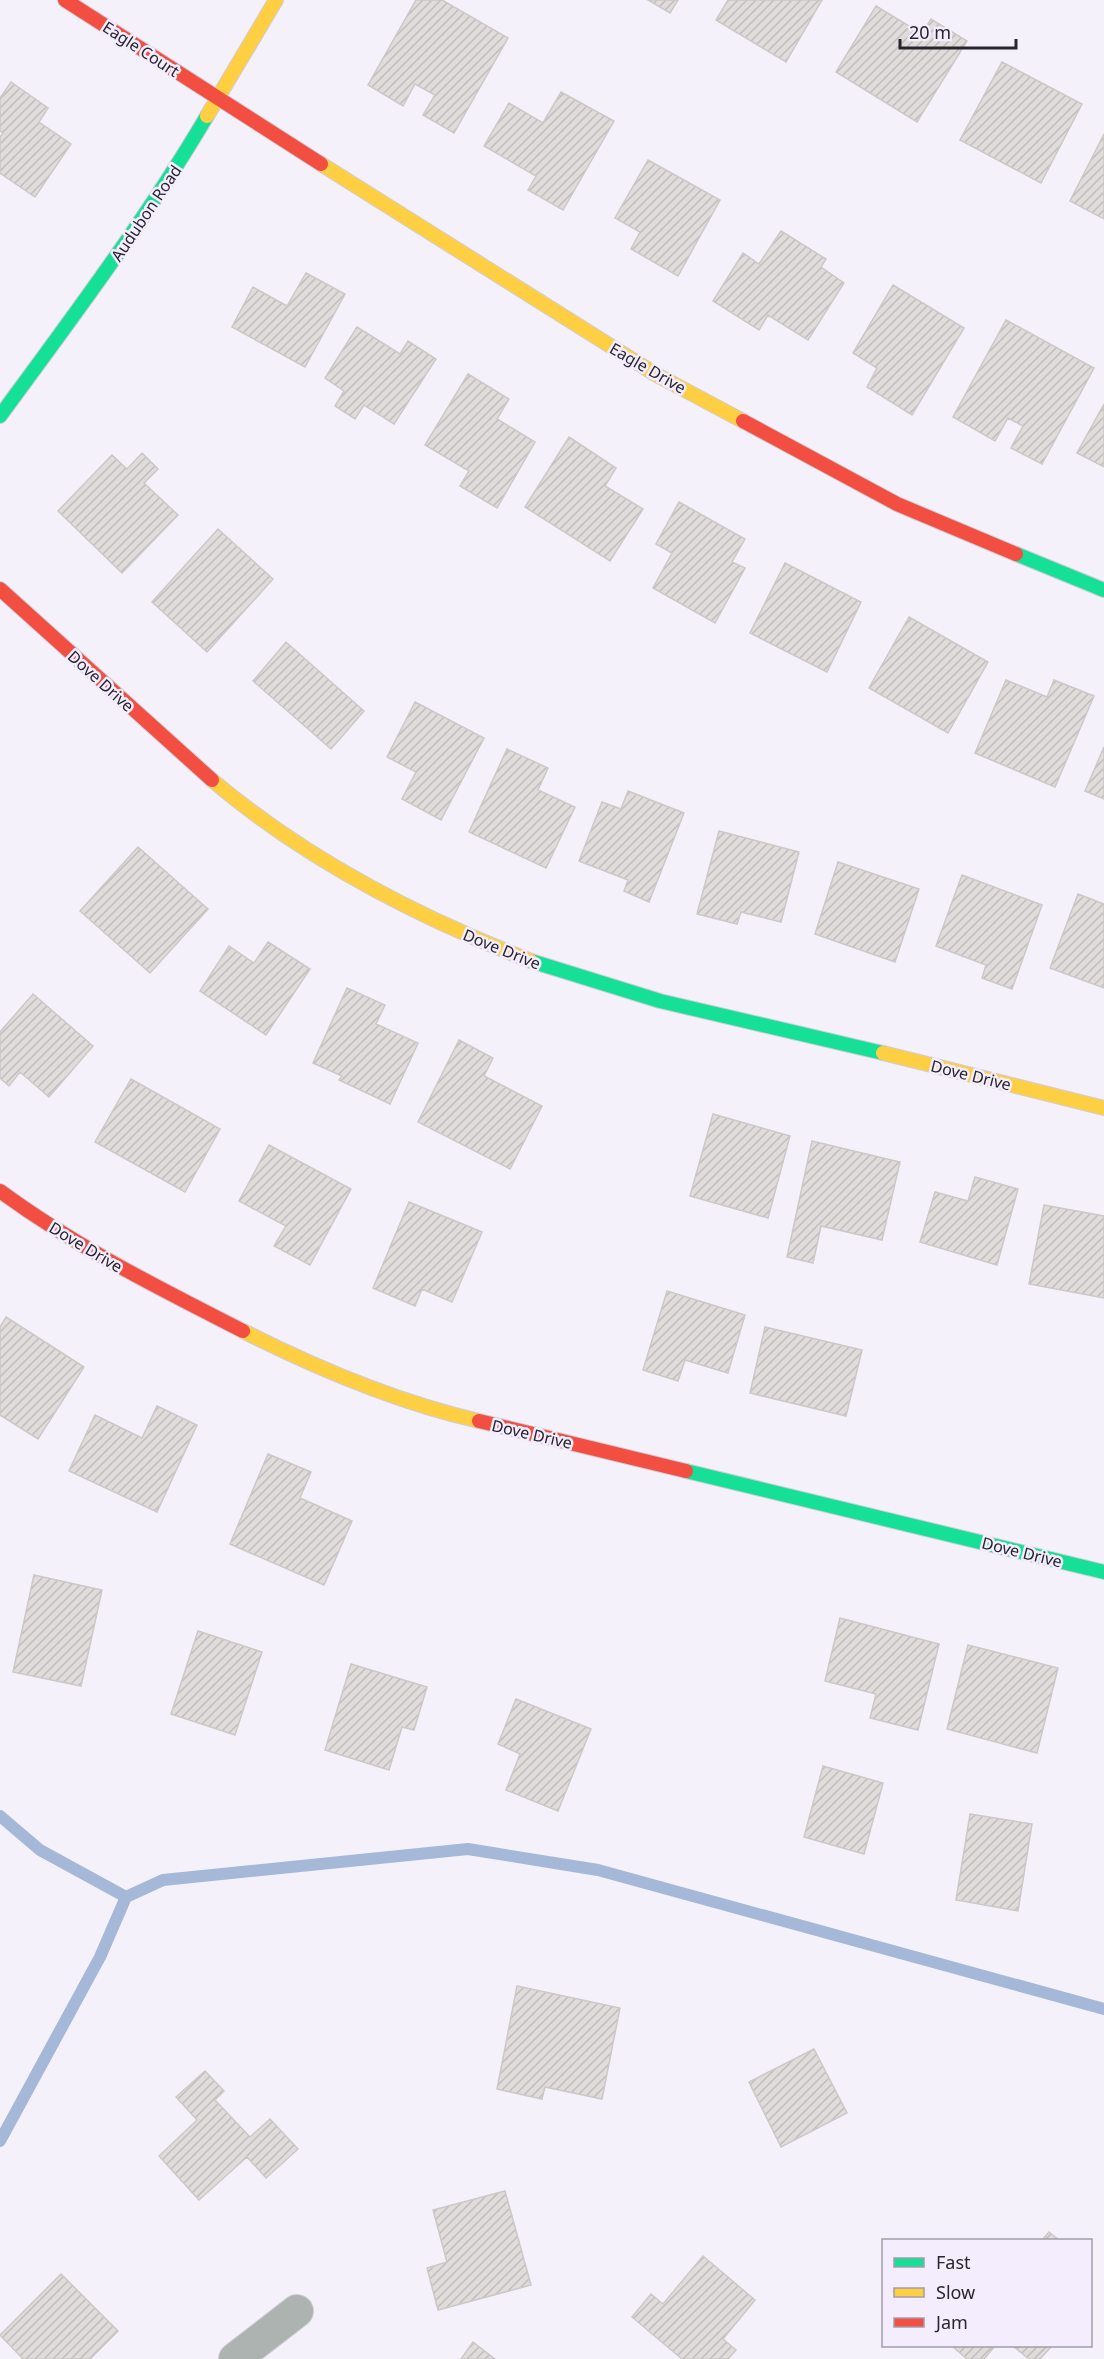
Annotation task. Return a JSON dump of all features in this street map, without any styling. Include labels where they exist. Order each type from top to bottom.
[{"type":"street","name":"Eagle Court","points":[[65,0],[218,99]]},
{"type":"street","name":"Audubon Road","points":[[0,416],[128,241],[175,171],[276,0]]},
{"type":"street","name":"Eagle Drive","points":[[218,99],[655,374],[897,504],[1104,590]]},
{"type":"street","name":"Dove Drive","points":[[0,589],[180,753],[226,792],[267,822],[378,892],[487,944],[544,966],[660,1001],[820,1037],[1104,1108]]},
{"type":"street","name":"Dove Drive","points":[[0,1191],[30,1213],[117,1267],[259,1339],[355,1383],[448,1414],[1104,1572]]},
{"type":"street","points":[[235,2359],[297,2311]]},
{"type":"building","points":[[416,0],[442,0],[508,38],[454,133],[423,115],[435,95],[415,84],[403,106],[368,85]]},
{"type":"building","points":[[648,0],[678,0],[670,13]]},
{"type":"building","points":[[728,0],[822,0],[786,62],[716,20]]},
{"type":"building","points":[[876,6],[922,34],[931,19],[967,41],[917,122],[836,72]]},
{"type":"building","points":[[1002,62],[1082,104],[1041,183],[960,140]]},
{"type":"building","points":[[11,82],[48,108],[39,122],[71,144],[35,197],[0,173],[0,137],[3,133],[0,131],[0,98]]},
{"type":"building","points":[[561,92],[614,121],[563,210],[528,190],[536,176],[484,146],[509,103],[543,123]]},
{"type":"building","points":[[1104,134],[1104,219],[1070,201]]},
{"type":"building","points":[[648,160],[720,200],[678,276],[631,249],[640,232],[615,218]]},
{"type":"building","points":[[781,231],[826,259],[821,267],[844,283],[808,340],[768,315],[759,330],[713,301],[743,253],[759,264]]},
{"type":"building","points":[[306,273],[345,294],[305,367],[232,327],[253,287],[287,306]]},
{"type":"building","points":[[893,285],[964,328],[912,415],[867,387],[877,368],[853,353]]},
{"type":"building","points":[[1006,320],[1094,368],[1042,464],[1011,448],[1023,426],[1008,418],[995,441],[953,417]]},
{"type":"building","points":[[357,327],[400,354],[408,341],[436,359],[394,424],[364,405],[355,419],[335,406],[344,391],[325,378]]},
{"type":"building","points":[[468,374],[509,399],[497,419],[535,442],[497,508],[460,486],[469,471],[425,445]]},
{"type":"building","points":[[1104,404],[1104,467],[1077,453]]},
{"type":"building","points":[[569,437],[616,468],[605,486],[643,509],[610,561],[525,507]]},
{"type":"building","points":[[142,453],[158,469],[144,483],[178,515],[122,573],[58,511],[112,455],[127,469]]},
{"type":"building","points":[[679,502],[745,539],[732,562],[745,568],[715,623],[653,588],[672,553],[656,544]]},
{"type":"building","points":[[218,529],[273,579],[207,652],[152,602]]},
{"type":"building","points":[[785,563],[861,602],[827,672],[750,633]]},
{"type":"building","points":[[909,617],[988,662],[948,733],[869,688]]},
{"type":"building","points":[[286,642],[364,711],[331,749],[253,681]]},
{"type":"building","points":[[1006,680],[1047,697],[1054,680],[1094,696],[1055,787],[975,753]]},
{"type":"building","points":[[415,702],[484,738],[441,820],[402,799],[416,772],[387,757]]},
{"type":"building","points":[[1104,747],[1104,799],[1085,791]]},
{"type":"building","points":[[507,749],[548,768],[538,790],[575,807],[546,868],[469,832]]},
{"type":"building","points":[[628,791],[684,813],[649,902],[624,891],[628,880],[579,861],[602,802],[621,809]]},
{"type":"building","points":[[719,831],[799,852],[781,922],[741,912],[737,924],[697,914]]},
{"type":"building","points":[[138,847],[208,909],[150,973],[80,911]]},
{"type":"building","points":[[838,862],[919,889],[895,962],[815,934]]},
{"type":"building","points":[[962,875],[1042,905],[1012,989],[982,978],[986,965],[936,946]]},
{"type":"building","points":[[1078,894],[1104,904],[1104,988],[1050,968]]},
{"type":"building","points":[[268,942],[310,969],[266,1035],[200,991],[229,946],[254,963]]},
{"type":"building","points":[[347,988],[385,1005],[376,1024],[418,1043],[390,1104],[339,1080],[342,1076],[313,1063]]},
{"type":"building","points":[[33,994],[93,1046],[49,1097],[20,1072],[9,1086],[0,1078],[0,1032]]},
{"type":"building","points":[[459,1040],[493,1058],[484,1076],[542,1106],[510,1169],[418,1122]]},
{"type":"building","points":[[131,1079],[220,1129],[185,1192],[95,1142]]},
{"type":"building","points":[[713,1114],[790,1136],[768,1218],[690,1196]]},
{"type":"building","points":[[812,1141],[900,1162],[882,1240],[821,1226],[813,1263],[787,1257]]},
{"type":"building","points":[[269,1145],[351,1189],[310,1265],[274,1246],[286,1226],[239,1201]]},
{"type":"building","points":[[975,1177],[1018,1189],[997,1265],[920,1242],[935,1192],[968,1201]]},
{"type":"building","points":[[409,1202],[482,1232],[452,1302],[422,1289],[415,1306],[373,1288]]},
{"type":"building","points":[[1044,1205],[1104,1216],[1104,1298],[1029,1284]]},
{"type":"building","points":[[667,1291],[745,1315],[728,1373],[685,1360],[678,1381],[643,1370]]},
{"type":"building","points":[[6,1317],[84,1367],[38,1439],[0,1415],[0,1327]]},
{"type":"building","points":[[765,1327],[862,1350],[846,1416],[750,1393]]},
{"type":"building","points":[[157,1406],[197,1425],[157,1512],[69,1471],[95,1415],[142,1438]]},
{"type":"building","points":[[268,1454],[311,1472],[300,1498],[352,1521],[324,1585],[230,1544]]},
{"type":"building","points":[[34,1575],[102,1590],[81,1686],[13,1672]]},
{"type":"building","points":[[840,1618],[939,1644],[918,1730],[870,1718],[876,1694],[825,1681]]},
{"type":"building","points":[[198,1631],[262,1652],[235,1735],[171,1714]]},
{"type":"building","points":[[968,1645],[1058,1668],[1037,1753],[947,1729]]},
{"type":"building","points":[[351,1664],[427,1687],[414,1730],[402,1727],[389,1770],[325,1750]]},
{"type":"building","points":[[516,1699],[591,1729],[558,1811],[506,1790],[520,1754],[498,1744]]},
{"type":"building","points":[[823,1766],[883,1783],[864,1854],[804,1837]]},
{"type":"building","points":[[970,1814],[1032,1824],[1018,1911],[956,1900]]},
{"type":"building","points":[[517,1986],[620,2008],[602,2099],[545,2087],[542,2099],[497,2089]]},
{"type":"building","points":[[814,2049],[847,2113],[781,2147],[749,2082]]},
{"type":"building","points":[[205,2071],[224,2091],[215,2100],[250,2137],[270,2119],[298,2149],[266,2178],[247,2157],[199,2200],[159,2156],[197,2120],[176,2097]]},
{"type":"building","points":[[505,2191],[531,2285],[438,2310],[427,2268],[447,2262],[433,2210]]},
{"type":"building","points":[[1049,2232],[1058,2239],[1043,2239]]},
{"type":"building","points":[[703,2256],[755,2300],[723,2339],[736,2350],[728,2359],[682,2359],[632,2317],[651,2294],[663,2304]]},
{"type":"building","points":[[61,2274],[118,2331],[90,2359],[23,2359],[0,2335]]},
{"type":"building","points":[[473,2342],[495,2359],[461,2359]]},
{"type":"building","points":[[953,2347],[994,2347],[984,2359],[967,2359]]},
{"type":"building","points":[[1014,2347],[1051,2347],[1040,2359],[1029,2359]]},
{"type":"waterway","points":[[0,1816],[40,1850],[126,1897]]},
{"type":"waterway","points":[[0,2141],[100,1957],[126,1897],[163,1880],[468,1849],[598,1870],[1104,2009]]},
{"type":"traffic: fast","points":[[0,416],[133,231],[207,116]]},
{"type":"traffic: fast","points":[[1016,554],[1104,590]]},
{"type":"traffic: fast","points":[[531,961],[660,1001],[883,1053]]},
{"type":"traffic: fast","points":[[686,1471],[1104,1572]]},
{"type":"traffic: slow","points":[[207,116],[276,0]]},
{"type":"traffic: slow","points":[[321,164],[655,374],[743,421]]},
{"type":"traffic: slow","points":[[212,780],[285,835],[364,884],[447,926],[531,961]]},
{"type":"traffic: slow","points":[[883,1053],[1104,1108]]},
{"type":"traffic: slow","points":[[243,1331],[358,1383],[418,1404],[479,1421]]},
{"type":"traffic: jam","points":[[65,0],[321,164]]},
{"type":"traffic: jam","points":[[743,421],[897,504],[1016,554]]},
{"type":"traffic: jam","points":[[0,589],[212,780]]},
{"type":"traffic: jam","points":[[0,1191],[88,1249],[243,1331]]},
{"type":"traffic: jam","points":[[479,1421],[686,1471]]}]
